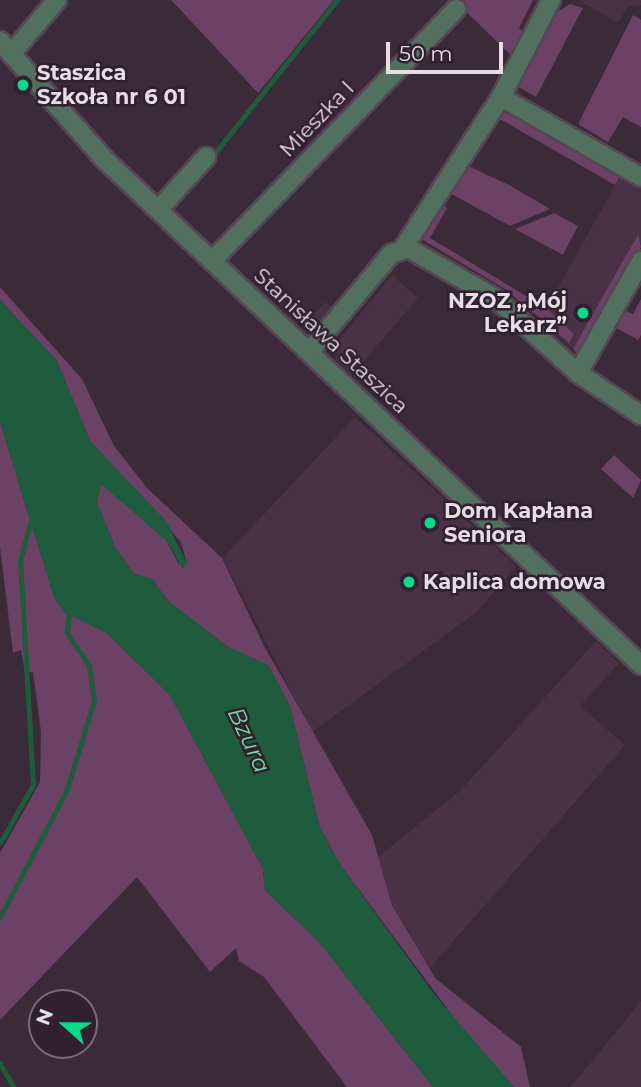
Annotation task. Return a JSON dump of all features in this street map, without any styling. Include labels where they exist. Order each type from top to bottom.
[{"type":"street","points":[[6,48],[57,0]]},
{"type":"street","points":[[309,352],[404,247],[501,97],[551,0]]},
{"type":"street","name":"Mieszka I","points":[[212,261],[456,9]]},
{"type":"street","name":"Stanisława Staszica","points":[[6,48],[158,210],[641,666]]},
{"type":"street","points":[[501,97],[641,177]]},
{"type":"street","points":[[158,210],[206,157]]},
{"type":"street","points":[[404,247],[495,298],[578,373],[641,415]]},
{"type":"street","points":[[578,373],[641,261]]},
{"type":"shaded area","points":[[171,0],[334,0],[258,93]]},
{"type":"shaded area","points":[[454,0],[533,0],[519,28],[528,34],[516,60]]},
{"type":"shaded area","points":[[578,0],[641,0],[641,5],[628,6],[618,23]]},
{"type":"shaded area","points":[[570,4],[583,8],[536,97],[513,84],[557,12]]},
{"type":"shaded area","points":[[633,15],[641,20],[641,127],[623,117],[608,142],[578,124]]},
{"type":"shaded area","points":[[504,109],[620,176],[615,185],[498,118]]},
{"type":"shaded area","points":[[466,165],[509,185],[550,209],[510,226],[448,192]]},
{"type":"shaded area","points":[[623,171],[641,182],[641,244],[583,357],[540,320]]},
{"type":"shaded area","points":[[440,204],[447,208],[430,238],[546,308],[574,334],[569,343],[505,289],[423,240]]},
{"type":"shaded area","points":[[554,213],[578,226],[563,255],[515,229]]},
{"type":"shaded area","points":[[638,235],[641,247],[578,353],[573,349]]},
{"type":"shaded area","points":[[392,275],[418,298],[352,375],[336,360],[339,340]]},
{"type":"shaded area","points":[[0,287],[82,379],[114,446],[148,489],[222,558],[264,646],[372,835],[392,905],[435,978],[521,1047],[530,1087],[514,1087],[484,1058],[339,863],[319,825],[290,706],[268,665],[228,647],[168,601],[152,579],[134,574],[115,547],[97,503],[101,483],[166,540],[178,563],[187,564],[181,542],[90,441],[57,361],[0,300]]},
{"type":"shaded area","points":[[641,299],[641,335],[638,340],[609,324],[622,309],[633,314]]},
{"type":"shaded area","points":[[325,302],[334,310],[322,323],[313,315]]},
{"type":"shaded area","points":[[355,417],[516,566],[478,611],[312,732],[223,558]]},
{"type":"shaded area","points":[[0,422],[54,597],[64,612],[107,633],[170,695],[263,869],[265,890],[320,943],[433,1087],[347,1087],[264,977],[239,961],[236,948],[210,972],[137,877],[0,1020],[0,853],[40,782],[41,732],[33,672],[25,673],[21,650],[13,653],[0,547]]},
{"type":"shaded area","points":[[614,455],[641,480],[633,498],[601,469]]},
{"type":"shaded area","points":[[596,641],[619,663],[580,706],[625,745],[429,969],[392,904],[378,857],[461,790]]},
{"type":"shaded area","points":[[641,1001],[641,1087],[570,1087],[603,1048]]},
{"type":"water","name":"Bzura","points":[[0,300],[57,361],[90,441],[167,522],[187,564],[183,569],[166,540],[101,484],[97,503],[115,547],[134,574],[152,579],[168,601],[228,647],[268,665],[290,706],[319,825],[339,863],[434,994],[514,1087],[433,1087],[320,943],[265,890],[263,869],[170,695],[107,633],[64,612],[54,597],[0,422]]},
{"type":"waterway","points":[[215,153],[337,0]]},
{"type":"waterway","points":[[0,843],[33,785],[20,561],[33,512]]},
{"type":"waterway","points":[[0,917],[66,792],[94,701],[89,666],[67,633],[69,611]]},
{"type":"waterway","points":[[0,1063],[14,1087]]},
{"type":"place","name":"Staszica Szkoła nr 6 01","points":[[23,85]]},
{"type":"place","name":"NZOZ „Mój Lekarz”","points":[[583,313]]},
{"type":"place","name":"Dom Kapłana Seniora","points":[[430,523]]},
{"type":"place","name":"Kaplica domowa","points":[[409,582]]}]
